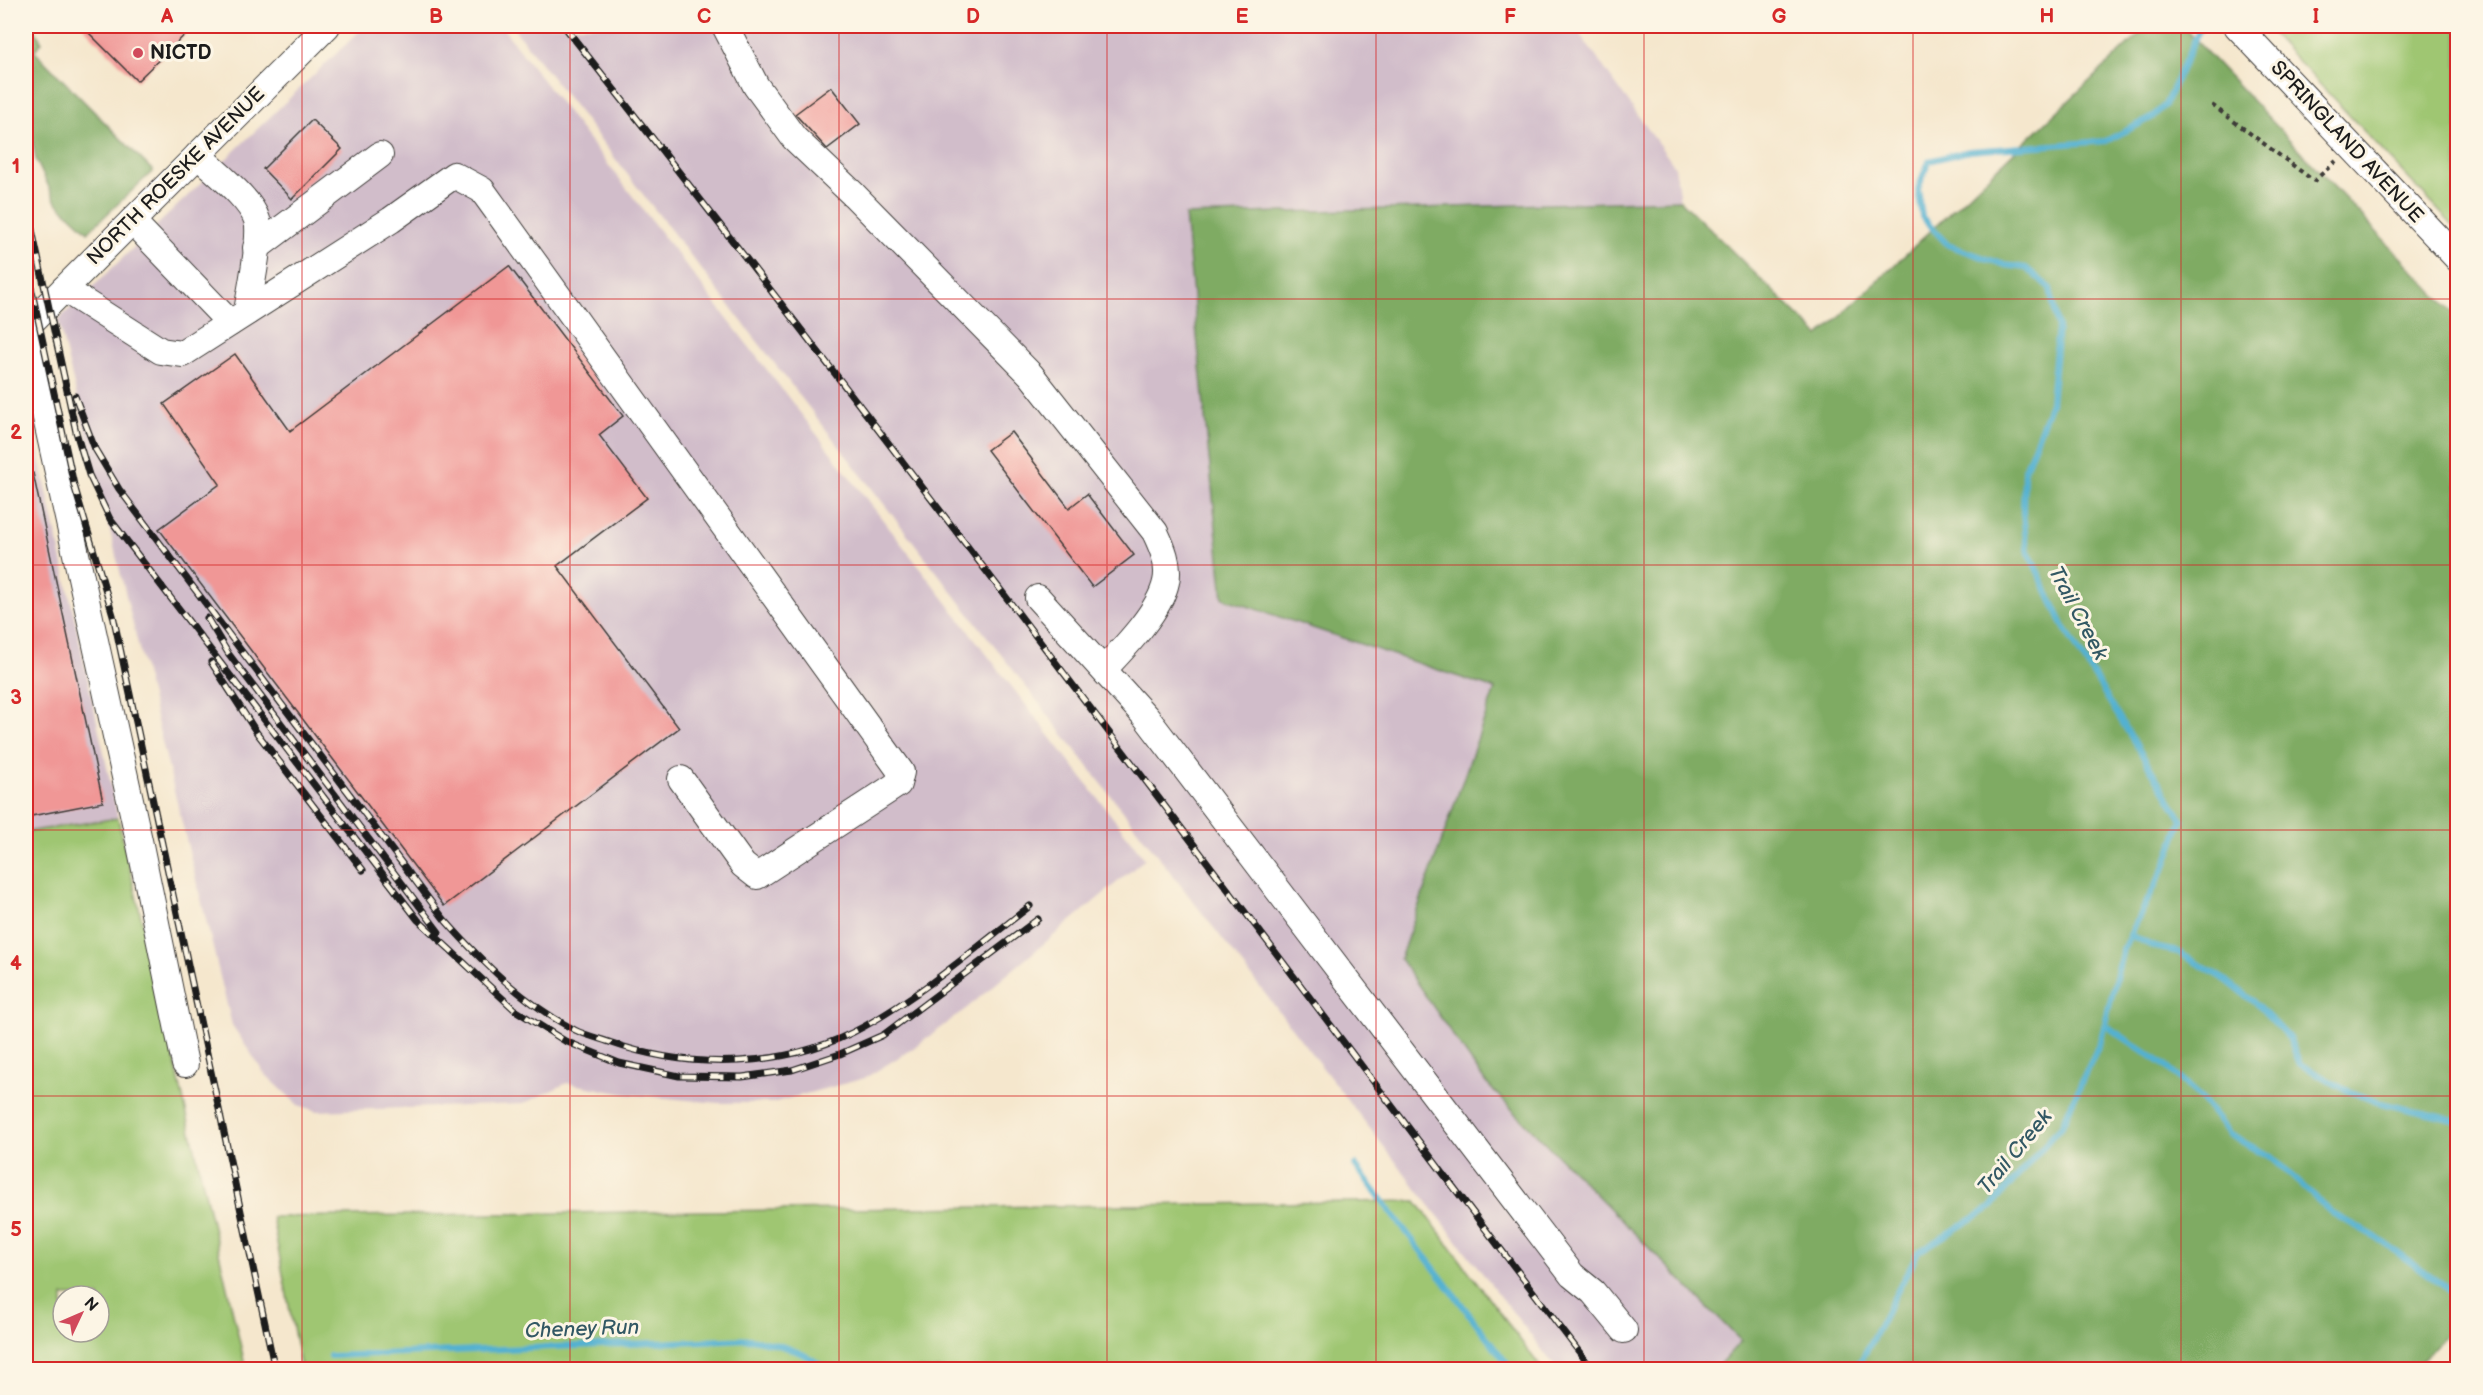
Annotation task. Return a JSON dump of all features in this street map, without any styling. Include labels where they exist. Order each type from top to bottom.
[{"type":"street","name":"NORTH ROESKE AVENUE","points":[[26,327],[327,26]]},
{"type":"street","points":[[725,26],[756,86],[794,138],[1032,375],[1155,532],[1165,553],[1167,580],[1161,597],[1104,669]]},
{"type":"street","name":"SPRINGLAND AVENUE","points":[[2237,26],[2457,259]]},
{"type":"street","points":[[198,155],[250,207],[257,221],[256,248],[239,318]]},
{"type":"street","points":[[256,248],[380,155]]},
{"type":"street","points":[[64,289],[161,351],[182,354],[391,220],[454,175],[483,190],[901,772],[897,784],[757,876],[743,865],[681,779]]},
{"type":"street","points":[[132,221],[239,318]]},
{"type":"street","points":[[26,327],[140,845],[185,1064]]},
{"type":"street","points":[[1038,598],[1146,717],[1572,1275],[1593,1292],[1624,1330]]},
{"type":"path","points":[[2212,105],[2314,181]]},
{"type":"shaded area","points":[[365,26],[501,26],[1145,859],[967,1008],[912,1049],[865,1078],[772,1103],[718,1103],[625,1094],[567,1083],[523,1104],[317,1111],[298,1105],[264,1073],[232,1025],[58,320]]},
{"type":"shaded area","points":[[512,26],[1574,26],[1675,167],[1680,200],[1185,216],[1223,598],[1495,689],[1400,959],[1486,1083],[1742,1342],[1715,1369],[1557,1369]]},
{"type":"shaded area","points":[[26,395],[118,818],[26,832]]},
{"type":"green space","points":[[26,26],[33,28],[42,42],[34,51],[153,171],[88,232],[56,202],[36,160],[28,115],[32,95],[26,82]]},
{"type":"green space","points":[[2148,26],[2182,26],[2457,317],[2457,1324],[2413,1369],[1715,1369],[1741,1341],[1486,1083],[1400,959],[1495,689],[1223,598],[1185,215],[1680,200],[1819,336]]},
{"type":"green space","points":[[2265,26],[2457,26],[2457,230]]},
{"type":"green space","points":[[118,818],[246,1369],[36,1370],[26,1363],[26,832]]},
{"type":"green space","points":[[1416,1201],[1542,1369],[301,1369],[272,1217]]},
{"type":"building","name":"NICTD","points":[[82,26],[194,26],[137,81]]},
{"type":"building","points":[[831,87],[860,124],[827,149],[795,114]]},
{"type":"building","points":[[312,120],[342,149],[292,199],[263,169]]},
{"type":"building","points":[[509,266],[623,416],[599,435],[647,498],[557,566],[679,728],[444,906],[159,529],[220,484],[164,404],[235,354],[290,431]]},
{"type":"building","points":[[1011,432],[1069,508],[1087,494],[1134,555],[1092,587],[987,450]]},
{"type":"building","points":[[33,473],[103,802],[26,817],[26,474]]},
{"type":"waterway","name":"Trail Creek","points":[[1850,1370],[1862,1359],[1918,1252],[1990,1208],[2062,1125],[2101,1040],[2123,949],[2165,866],[2182,820],[2064,627],[2027,549],[2023,513],[2024,472],[2051,403],[2058,327],[2050,288],[2026,268],[2005,265],[1948,245],[1922,217],[1918,189],[1929,161],[1969,151],[2106,141],[2151,118],[2165,105],[2201,26]]},
{"type":"waterway","points":[[2130,935],[2154,947],[2178,952],[2227,981],[2260,1007],[2289,1038],[2300,1064],[2344,1089],[2377,1102],[2458,1121]]},
{"type":"waterway","points":[[2105,1025],[2163,1064],[2200,1097],[2230,1135],[2271,1157],[2332,1213],[2374,1236],[2444,1286],[2458,1300]]},
{"type":"waterway","points":[[1355,1165],[1512,1370]]},
{"type":"waterway","name":"Cheney Run","points":[[330,1356],[750,1339],[791,1349],[819,1363],[827,1370]]},
{"type":"railway","points":[[564,26],[953,527],[1593,1370]]},
{"type":"railway","points":[[26,202],[76,432],[89,475],[110,519],[418,920],[515,1010],[565,1041],[619,1063],[679,1076],[742,1077],[792,1070],[840,1054],[883,1035],[1038,919]]},
{"type":"railway","points":[[26,264],[74,485],[113,615],[275,1370]]},
{"type":"railway","points":[[75,396],[95,449],[119,489],[444,919],[504,980],[538,1007],[575,1030],[640,1051],[673,1058],[739,1061],[772,1058],[804,1051],[835,1040],[887,1013],[950,969],[1030,906]]},
{"type":"railway","points":[[207,618],[228,653],[439,932]]},
{"type":"railway","points":[[211,662],[257,733],[363,870]]},
{"type":"place","name":"NICTD","points":[[138,53]]}]
